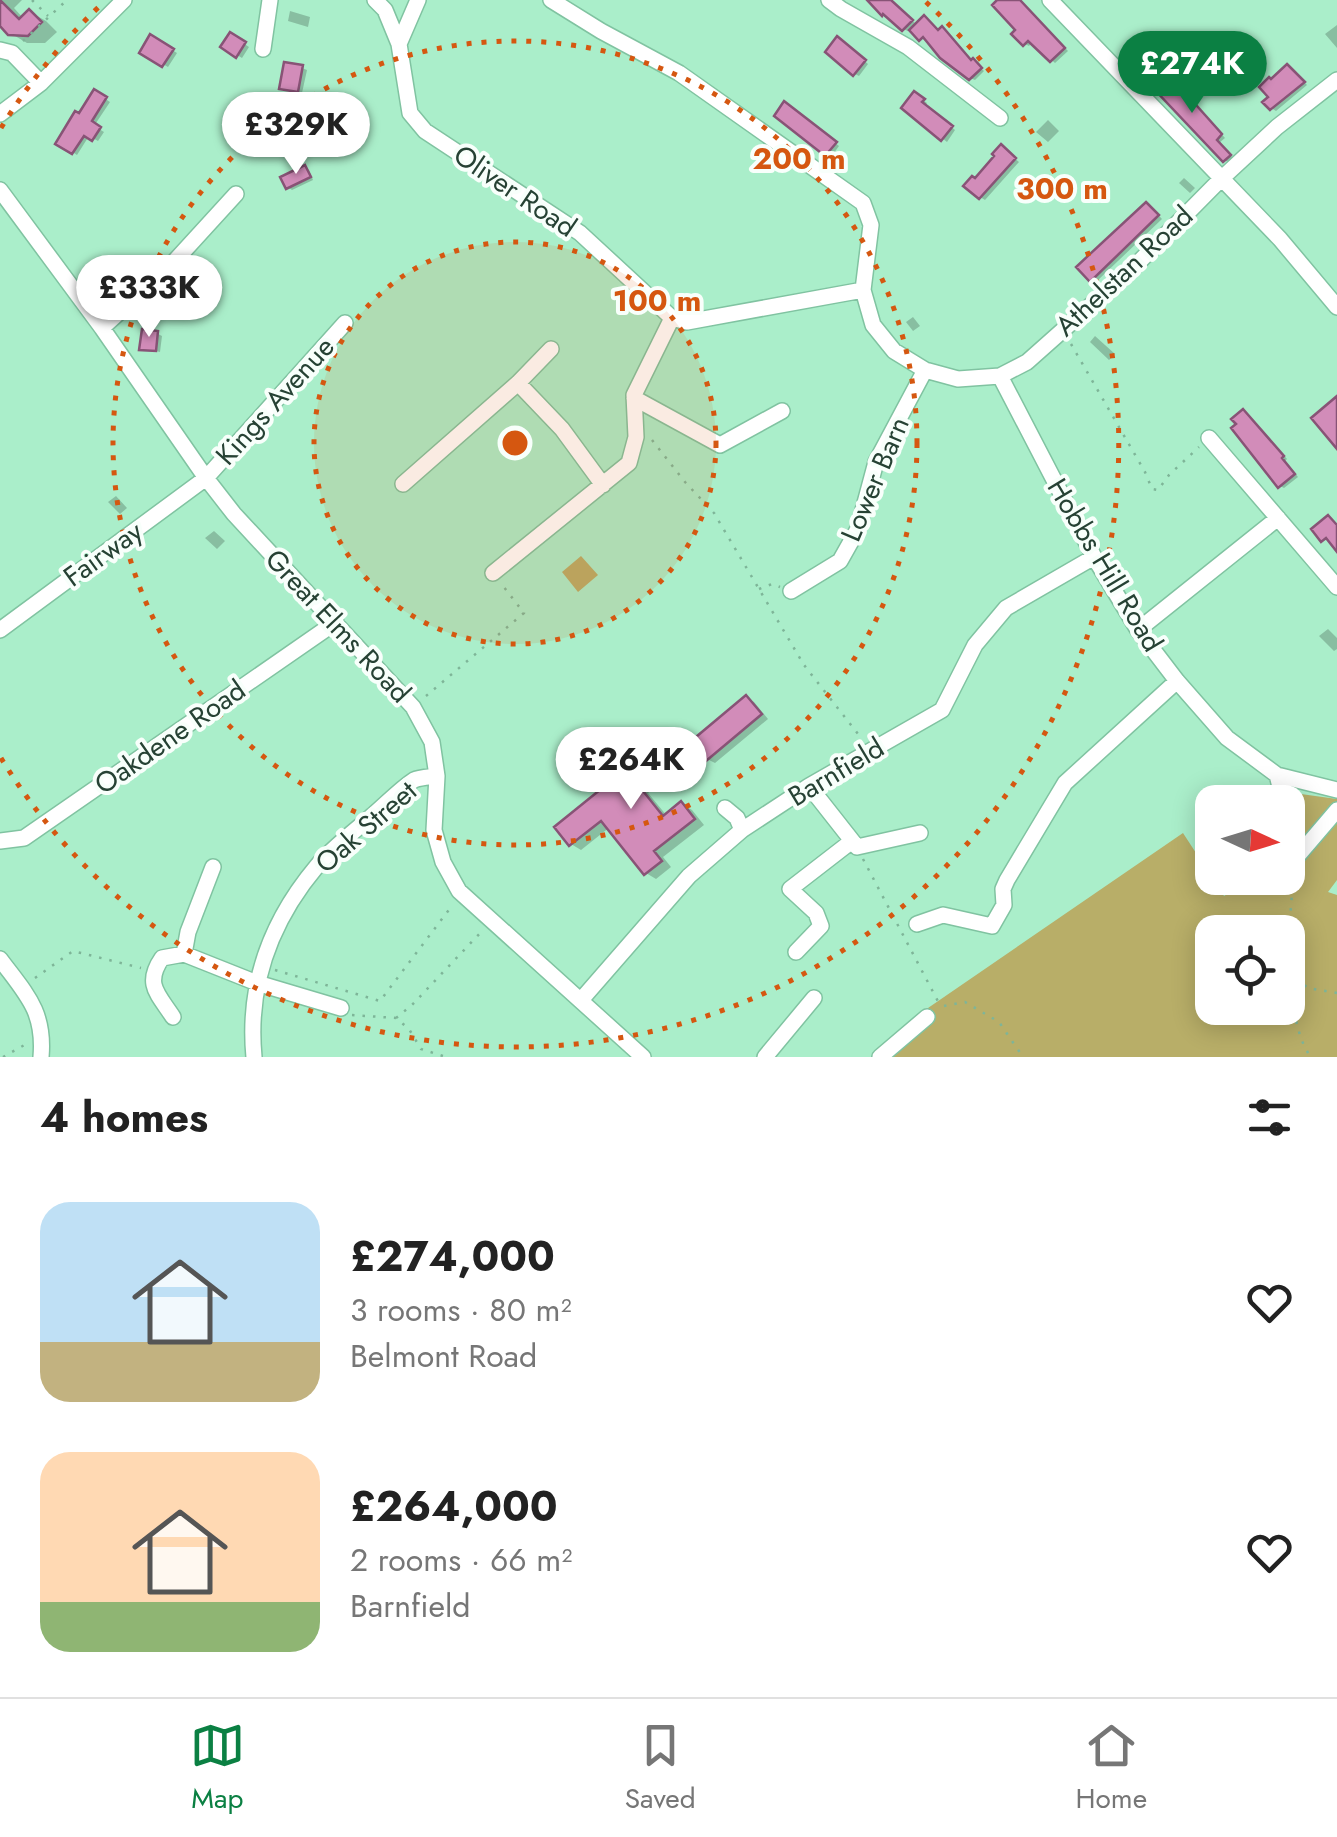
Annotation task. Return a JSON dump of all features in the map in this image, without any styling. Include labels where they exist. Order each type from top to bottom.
[{"type":"street","points":[[0,114],[41,82],[124,0]]},
{"type":"street","points":[[263,48],[270,0]]},
{"type":"street","name":"Oliver Road","points":[[375,0],[386,10],[400,44],[410,113],[426,132],[580,233],[672,318]]},
{"type":"street","points":[[400,44],[418,0]]},
{"type":"street","points":[[551,0],[679,73],[863,203],[870,225],[863,290],[872,325],[894,352],[925,370],[958,379],[1000,376]]},
{"type":"street","points":[[829,0],[908,47],[1000,118]]},
{"type":"street","points":[[1050,0],[1280,239],[1337,307]]},
{"type":"street","points":[[6,52],[41,82]]},
{"type":"street","name":"Athelstan Road","points":[[1000,376],[1027,362],[1136,266],[1278,126],[1337,80]]},
{"type":"street","name":"Great Elms Road","points":[[0,190],[234,514],[414,707],[432,742],[436,776],[434,830],[443,862],[461,894],[644,1057]]},
{"type":"street","points":[[102,328],[173,263],[236,194]]},
{"type":"street","points":[[493,573],[629,463],[636,436],[634,398],[672,318],[688,322],[863,290]]},
{"type":"street","name":"Kings Avenue","points":[[206,478],[345,323]]},
{"type":"street","points":[[403,484],[518,383],[550,349]]},
{"type":"street","name":"Lower Barn","points":[[790,591],[840,560],[858,530],[876,462],[925,370]]},
{"type":"street","name":"Hobbs Hill Road","points":[[1000,376],[1094,557],[1138,630],[1178,682],[1226,738],[1277,774],[1337,790]]},
{"type":"street","points":[[518,383],[562,428],[603,485]]},
{"type":"street","points":[[634,398],[720,446],[782,411]]},
{"type":"street","points":[[1209,438],[1337,587]]},
{"type":"street","name":"Fairway","points":[[0,630],[206,478]]},
{"type":"street","points":[[1138,630],[1278,518]]},
{"type":"street","name":"Barnfield","points":[[581,1000],[688,876],[742,830],[809,786],[942,710],[975,645],[1006,608],[1094,557]]},
{"type":"street","name":"Oakdene Road","points":[[0,841],[24,838],[336,622]]},
{"type":"street","points":[[917,924],[944,914],[992,926],[1004,905],[1002,889],[1006,880],[1065,783],[1178,682]]},
{"type":"street","points":[[1277,774],[1280,785]]},
{"type":"street","name":"Oak Street","points":[[254,1057],[252,1030],[257,983],[284,910],[318,864],[416,779],[436,776]]},
{"type":"street","points":[[809,786],[854,844]]},
{"type":"street","points":[[725,808],[737,818],[742,830]]},
{"type":"street","points":[[1305,847],[1337,810]]},
{"type":"street","points":[[796,952],[821,926],[816,913],[790,889],[854,844],[920,833]]},
{"type":"street","points":[[184,954],[188,932],[213,867]]},
{"type":"street","points":[[173,1017],[153,988],[153,971],[162,958],[184,954],[257,983],[340,1008]]},
{"type":"street","points":[[0,959],[38,1013],[43,1038],[41,1057]]},
{"type":"street","points":[[765,1057],[814,998]]},
{"type":"street","points":[[880,1057],[927,1017]]},
{"type":"path","points":[[32,0],[49,17]]},
{"type":"path","points":[[6,52],[67,0]]},
{"type":"path","points":[[1063,330],[1152,489],[1158,490],[1209,438]]},
{"type":"path","points":[[636,436],[654,440],[714,513],[804,666],[871,750]]},
{"type":"path","points":[[414,707],[524,613],[493,573]]},
{"type":"path","points":[[759,589],[772,584],[790,591]]},
{"type":"path","points":[[854,844],[942,1008],[965,1002],[999,1022],[1023,1057]]},
{"type":"path","points":[[261,966],[380,1001],[461,894]]},
{"type":"path","points":[[396,1018],[492,921]]},
{"type":"path","points":[[21,988],[73,951],[153,971]]},
{"type":"path","points":[[1305,989],[1337,993]]},
{"type":"path","points":[[340,1008],[344,1015],[396,1018],[421,1049],[446,1057]]},
{"type":"path","points":[[1297,1025],[1310,1057]]},
{"type":"path","points":[[4,1057],[43,1038]]},
{"type":"shaded area","points":[[581,556],[598,575],[578,592],[562,572]]},
{"type":"shaded area","points":[[1305,795],[1337,799],[1337,880],[1328,892],[1337,895],[1337,1057],[878,1057],[928,1008],[1183,833],[1195,851],[1195,895],[1305,895]]},
{"type":"building","points":[[0,0],[19,19],[29,9],[42,22],[28,36],[8,35],[0,26]]},
{"type":"building","points":[[867,0],[891,0],[913,20],[902,31]]},
{"type":"building","points":[[997,0],[1020,0],[1065,48],[1050,62],[1028,41],[1023,46],[1011,34],[1015,30],[992,5]]},
{"type":"building","points":[[924,15],[938,30],[942,26],[982,68],[969,80],[940,58],[923,37],[919,41],[909,30]]},
{"type":"building","points":[[230,32],[246,42],[236,58],[220,47]]},
{"type":"building","points":[[150,34],[174,49],[162,67],[139,53]]},
{"type":"building","points":[[837,36],[866,60],[853,76],[825,52]]},
{"type":"building","points":[[284,62],[303,65],[298,92],[279,89]]},
{"type":"building","points":[[1287,64],[1305,82],[1270,110],[1262,102],[1268,97],[1259,87]]},
{"type":"building","points":[[1164,77],[1168,82],[1172,78],[1222,134],[1217,140],[1231,155],[1223,162],[1153,88]]},
{"type":"building","points":[[94,89],[107,97],[92,121],[101,127],[92,141],[84,136],[72,154],[55,144]]},
{"type":"building","points":[[914,91],[953,126],[941,141],[901,108]]},
{"type":"building","points":[[784,101],[837,142],[825,156],[774,116]]},
{"type":"building","points":[[1001,144],[1016,158],[979,199],[963,186],[972,176],[975,178]]},
{"type":"building","points":[[305,165],[311,177],[286,189],[280,177]]},
{"type":"building","points":[[1146,202],[1159,215],[1090,282],[1076,267]]},
{"type":"building","points":[[142,329],[158,331],[156,351],[139,350]]},
{"type":"building","points":[[1337,396],[1337,449],[1311,418]]},
{"type":"building","points":[[1243,409],[1295,474],[1278,488],[1231,428],[1236,424],[1231,419]]},
{"type":"building","points":[[1328,515],[1337,525],[1337,552],[1326,538],[1321,542],[1311,529]]},
{"type":"building","points":[[746,695],[762,714],[706,761],[690,742]]},
{"type":"building","points":[[663,739],[677,756],[639,786],[663,816],[681,801],[695,819],[654,851],[662,861],[644,875],[601,821],[569,846],[554,827]]}]
